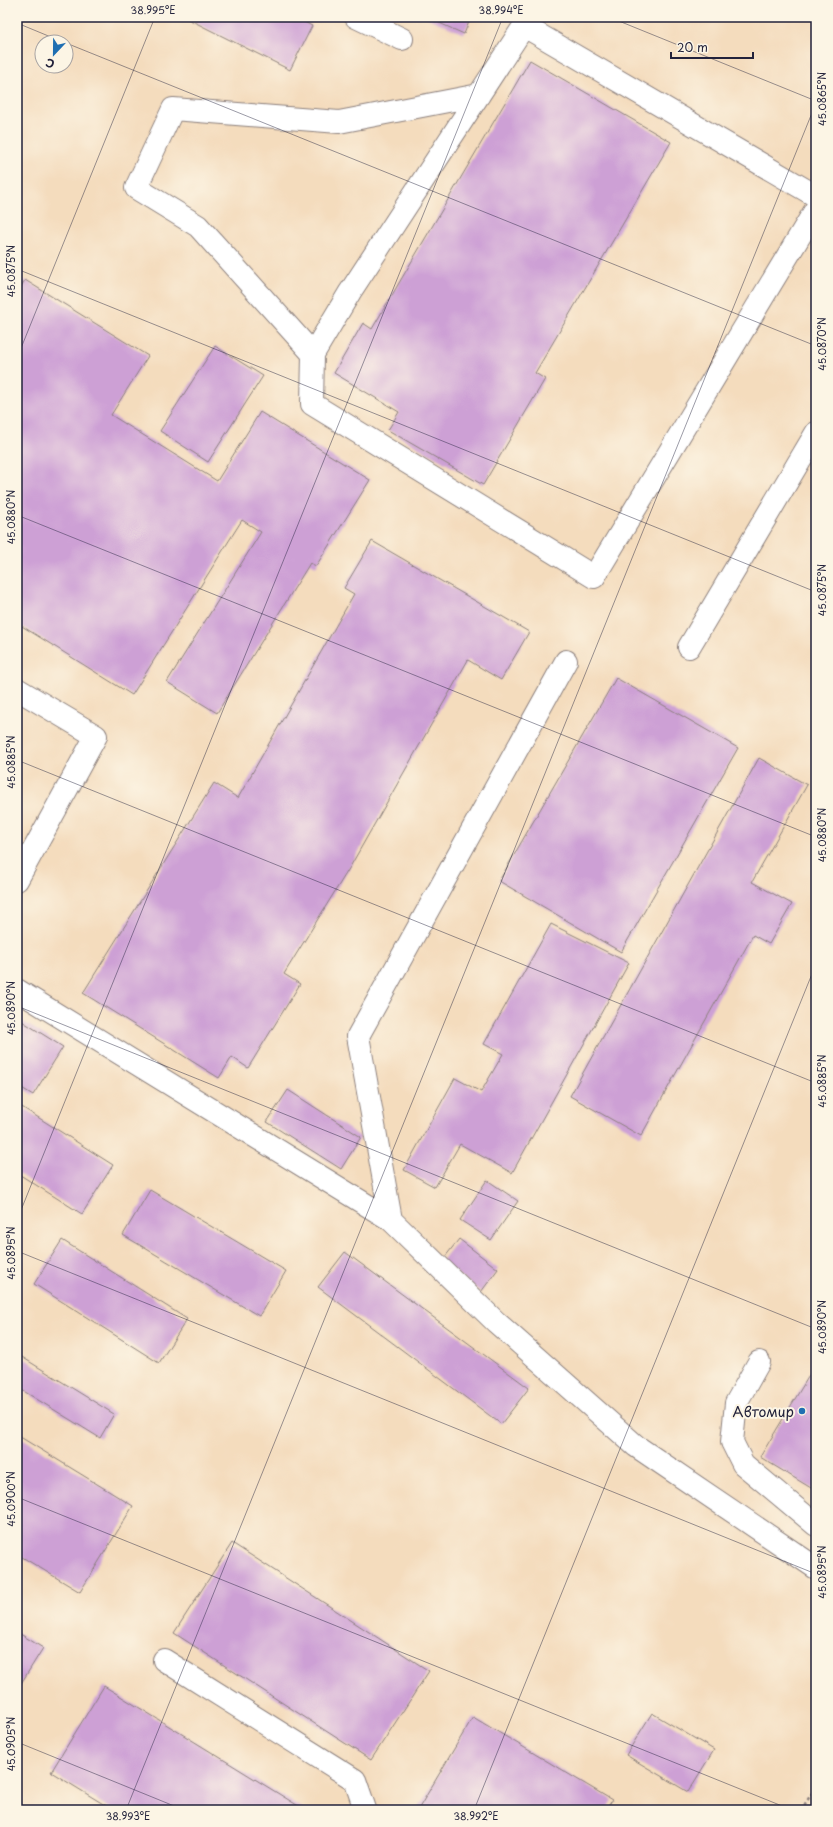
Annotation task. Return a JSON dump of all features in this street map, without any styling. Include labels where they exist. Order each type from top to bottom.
[{"type":"lane","points":[[356,17],[402,39]]},
{"type":"lane","points":[[816,196],[524,26],[350,292],[313,354],[312,404],[594,577],[816,209]]},
{"type":"lane","points":[[313,354],[198,226],[136,188],[173,109],[339,122],[479,95]]},
{"type":"lane","points":[[690,647],[816,433]]},
{"type":"lane","points":[[391,1220],[358,1036],[566,661]]},
{"type":"lane","points":[[17,689],[96,736],[17,880]]},
{"type":"lane","points":[[17,990],[391,1220],[496,1322],[636,1446],[816,1568]]},
{"type":"lane","points":[[759,1362],[736,1403],[732,1442],[743,1464],[816,1525]]},
{"type":"lane","points":[[164,1660],[355,1780],[364,1810]]},
{"type":"path","points":[[801,1810],[816,1787]]},
{"type":"building","points":[[184,17],[295,17],[312,26],[290,70]]},
{"type":"building","points":[[426,17],[471,17],[464,34]]},
{"type":"building","points":[[530,60],[671,142],[535,373],[545,379],[483,485],[388,430],[399,412],[334,373],[363,323],[372,329]]},
{"type":"building","points":[[25,280],[148,356],[111,415],[217,481],[260,412],[370,480],[316,566],[310,563],[217,713],[167,682],[261,532],[242,520],[132,695],[17,623],[17,293]]},
{"type":"building","points":[[215,346],[263,376],[208,462],[160,431]]},
{"type":"building","points":[[372,541],[529,632],[501,680],[468,660],[350,867],[284,974],[300,984],[248,1068],[232,1057],[219,1078],[83,993],[214,783],[238,798],[354,594],[344,588]]},
{"type":"building","points":[[616,678],[738,748],[621,952],[499,881]]},
{"type":"building","points":[[759,758],[807,785],[752,882],[792,904],[769,944],[753,935],[641,1136],[570,1096]]},
{"type":"building","points":[[551,924],[629,963],[512,1173],[460,1144],[435,1187],[404,1170],[455,1078],[481,1092],[503,1054],[484,1044]]},
{"type":"building","points":[[17,1018],[63,1047],[33,1095],[17,1085]]},
{"type":"building","points":[[288,1090],[361,1137],[341,1169],[267,1122]]},
{"type":"building","points":[[17,1104],[113,1165],[82,1214],[17,1173]]},
{"type":"building","points":[[487,1180],[518,1201],[491,1240],[460,1220]]},
{"type":"building","points":[[150,1190],[286,1271],[259,1316],[123,1235]]},
{"type":"building","points":[[459,1239],[498,1269],[481,1292],[441,1262]]},
{"type":"building","points":[[62,1240],[187,1319],[159,1363],[34,1284]]},
{"type":"building","points":[[345,1252],[529,1388],[501,1424],[318,1287]]},
{"type":"building","points":[[17,1354],[114,1414],[100,1438],[17,1387]]},
{"type":"building","name":"Автомир","points":[[816,1364],[816,1491],[760,1457]]},
{"type":"building","points":[[17,1435],[133,1506],[80,1592],[17,1554]]},
{"type":"building","points":[[232,1543],[429,1671],[371,1760],[174,1633]]},
{"type":"building","points":[[17,1632],[43,1648],[17,1690]]},
{"type":"building","points":[[104,1686],[305,1810],[113,1810],[51,1772]]},
{"type":"building","points":[[652,1713],[714,1750],[688,1792],[626,1755]]},
{"type":"building","points":[[473,1717],[612,1800],[606,1810],[422,1810],[419,1808]]},
{"type":"place","name":"Автомир","points":[[802,1411]]}]
